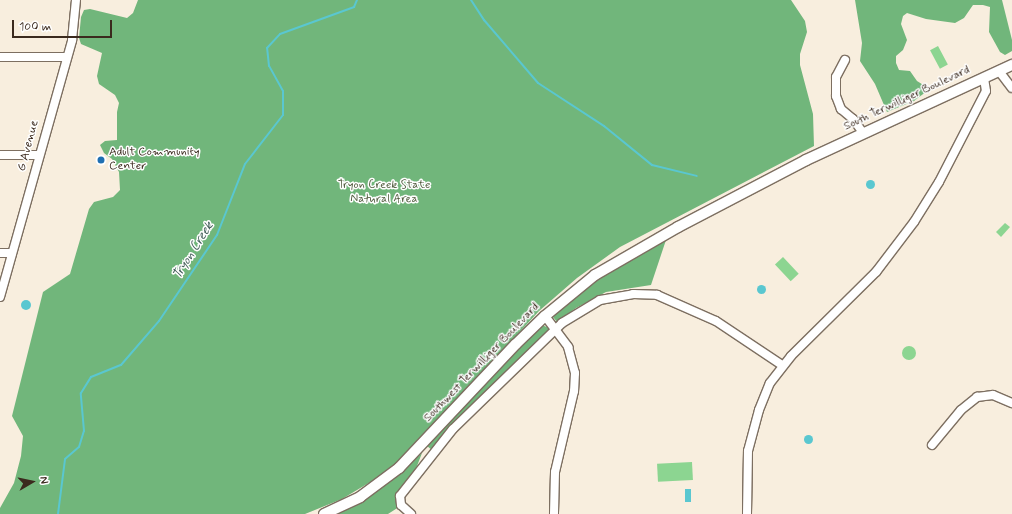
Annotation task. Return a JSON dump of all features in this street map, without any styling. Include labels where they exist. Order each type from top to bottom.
[{"type":"main road","name":"South Terwilliger Boulevard","points":[[812,157],[1012,65]]},
{"type":"main road","name":"Southwest Terwilliger Boulevard","points":[[324,514],[360,497],[399,468],[545,316],[581,285],[622,258],[812,157]]},
{"type":"street","name":"G Avenue","points":[[0,297],[74,32],[76,0]]},
{"type":"street","points":[[0,57],[66,57]]},
{"type":"street","points":[[845,60],[836,77],[836,96],[842,109],[854,119],[863,133]]},
{"type":"street","points":[[999,71],[1012,88]]},
{"type":"street","points":[[747,514],[746,473],[750,442],[762,399],[782,365],[882,266],[929,200],[986,91],[984,78]]},
{"type":"street","points":[[0,155],[39,155]]},
{"type":"street","points":[[0,253],[12,253]]},
{"type":"street","points":[[411,514],[404,509],[399,501],[400,496],[439,445],[556,328],[582,309],[600,300],[633,294],[657,295],[716,321],[782,365]]},
{"type":"street","points":[[545,316],[556,328],[571,355],[575,379],[555,472],[554,514]]},
{"type":"street","points":[[932,445],[961,410],[978,397],[993,395],[1012,403]]},
{"type":"green space","name":"Tryon Creek State Natural Area","points":[[138,0],[791,0],[805,21],[807,32],[800,54],[800,65],[813,114],[814,146],[620,247],[577,278],[539,311],[406,455],[387,472],[342,499],[305,514],[0,514],[0,508],[14,483],[21,456],[23,436],[12,416],[43,292],[70,274],[89,209],[94,202],[113,197],[120,190],[119,172],[112,159],[104,153],[100,145],[105,141],[117,140],[117,112],[119,103],[115,95],[99,84],[97,76],[102,53],[81,44],[79,38],[81,17],[84,10],[90,9],[127,18],[133,13]]},
{"type":"green space","points":[[855,0],[1002,0],[1012,40],[1012,51],[1005,55],[1000,52],[989,32],[990,7],[973,5],[964,18],[955,23],[926,19],[907,13],[903,16],[901,24],[907,40],[903,50],[896,56],[896,63],[899,70],[910,71],[917,81],[925,86],[927,91],[914,101],[887,112],[875,84],[860,61],[862,43]]},
{"type":"green space","points":[[938,46],[948,65],[940,69],[930,50]]},
{"type":"green space","points":[[1005,223],[1010,227],[1001,237],[996,232]]},
{"type":"green space","points":[[667,237],[651,285],[606,292],[576,308],[557,322],[553,317],[552,314],[606,272]]},
{"type":"green space","points":[[783,257],[799,274],[791,281],[775,265]]},
{"type":"green space","points":[[540,324],[551,329],[432,450],[427,446]]},
{"type":"green space","points":[[909,346],[914,348],[916,353],[914,358],[909,360],[904,358],[902,353],[904,348]]},
{"type":"green space","points":[[422,453],[402,505],[388,514],[334,514],[406,467]]},
{"type":"green space","points":[[692,462],[693,480],[658,482],[657,464]]},
{"type":"water","points":[[870,179],[875,184],[870,189],[865,184]]},
{"type":"water","points":[[761,284],[766,289],[761,294],[756,289]]},
{"type":"water","points":[[24,300],[28,300],[30,301],[30,309],[24,310],[21,307],[21,303]]},
{"type":"water","points":[[808,434],[813,439],[808,444],[803,439]]},
{"type":"water","points":[[685,489],[691,489],[691,502],[685,502]]},
{"type":"waterway","name":"Tryon Creek","points":[[58,514],[65,459],[79,447],[84,431],[81,393],[91,377],[121,365],[159,321],[217,235],[245,164],[283,115],[283,91],[269,66],[267,48],[280,34],[354,7],[357,0]]},
{"type":"waterway","points":[[471,0],[484,20],[538,83],[604,126],[652,165],[697,176]]},
{"type":"place","name":"Adult Community Center","points":[[101,160]]}]
